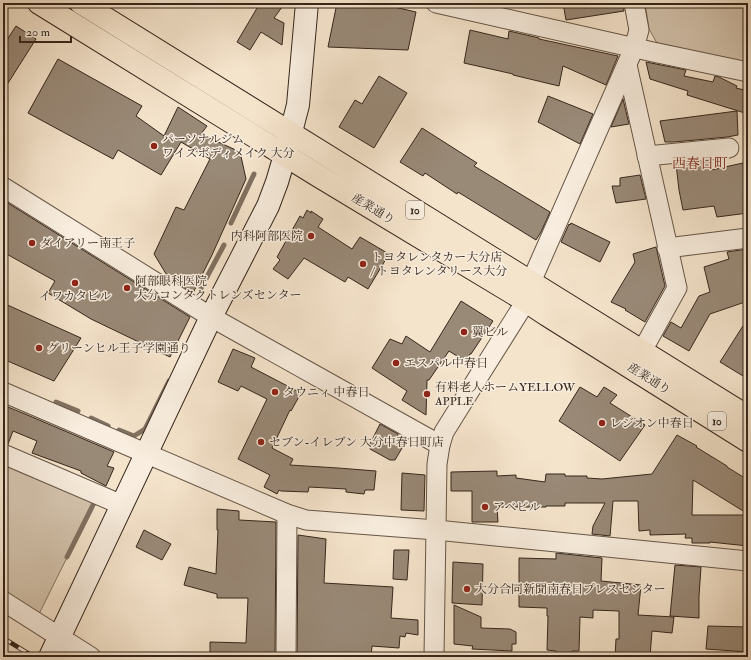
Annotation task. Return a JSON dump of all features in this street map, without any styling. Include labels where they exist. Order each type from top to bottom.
[{"type":"highway","name":"産業通り","points":[[39,3],[316,175],[642,351],[748,417]]},
{"type":"highway","name":"産業通り","points":[[82,3],[291,133],[529,291],[547,315],[748,441]]},
{"type":"street","points":[[50,657],[147,454],[210,317],[268,206],[285,155],[298,104],[307,3]]},
{"type":"street","points":[[436,3],[748,72]]},
{"type":"street","points":[[434,657],[437,464],[440,445],[444,432],[529,291],[634,48],[638,30],[634,3]]},
{"type":"street","points":[[626,65],[676,288],[642,351]]},
{"type":"street","points":[[647,156],[728,148]]},
{"type":"street","points":[[3,187],[210,317],[440,445]]},
{"type":"street","points":[[667,248],[748,238]]},
{"type":"street","points":[[3,392],[287,514],[306,520],[436,530],[748,561]]},
{"type":"street","points":[[3,454],[122,505]]},
{"type":"street","points":[[286,657],[287,514]]},
{"type":"street","points":[[3,601],[91,657]]},
{"type":"shaded area","points":[[645,3],[748,3],[748,63],[657,43],[649,29]]},
{"type":"shaded area","points":[[3,462],[94,503],[39,614],[3,592]]},
{"type":"building","points":[[260,3],[285,3],[274,18],[284,23],[282,45],[261,32],[250,50],[237,42]]},
{"type":"building","points":[[337,3],[377,3],[416,12],[408,50],[328,47]]},
{"type":"building","points":[[563,3],[623,3],[624,11],[566,20]]},
{"type":"building","points":[[16,26],[36,39],[3,91],[3,46]]},
{"type":"building","points":[[470,30],[508,39],[509,31],[618,56],[606,85],[563,66],[559,86],[464,63]]},
{"type":"building","points":[[58,59],[142,106],[136,116],[164,136],[178,107],[207,126],[201,134],[240,152],[246,179],[212,255],[193,293],[168,277],[154,254],[176,207],[184,210],[210,159],[181,142],[161,175],[118,150],[113,159],[28,113]]},
{"type":"building","points":[[646,62],[686,70],[684,76],[713,82],[715,76],[719,77],[737,86],[736,88],[748,91],[748,114],[687,95],[688,91],[650,79]]},
{"type":"building","points":[[379,76],[407,93],[374,148],[339,127],[355,100],[362,104]]},
{"type":"building","points":[[548,96],[593,114],[580,144],[538,122]]},
{"type":"building","points":[[623,99],[629,124],[611,127]]},
{"type":"building","points":[[737,111],[738,135],[665,142],[660,121]]},
{"type":"building","points":[[422,128],[477,163],[474,166],[550,212],[536,240],[458,192],[457,194],[425,173],[423,176],[400,162]]},
{"type":"building","points":[[709,161],[711,170],[743,163],[748,187],[748,196],[744,197],[748,213],[717,217],[714,206],[683,210],[676,164]]},
{"type":"building","points":[[640,175],[646,199],[616,203],[612,186],[620,186],[620,178]]},
{"type":"building","points":[[3,200],[190,317],[170,357],[91,319],[48,293],[55,281],[3,252]]},
{"type":"building","points":[[307,210],[323,219],[318,227],[352,249],[360,237],[389,254],[368,289],[348,277],[345,282],[304,258],[288,279],[273,269],[280,260],[277,257],[300,216],[303,218]]},
{"type":"building","points":[[571,223],[610,242],[600,262],[561,242],[569,224],[570,225]]},
{"type":"building","points":[[656,247],[665,286],[645,322],[625,310],[626,309],[611,302],[635,262],[633,254]]},
{"type":"building","points":[[748,249],[748,301],[710,314],[689,351],[663,336],[671,322],[681,328],[699,296],[710,292],[704,267],[729,259],[727,252]]},
{"type":"building","points":[[461,301],[493,321],[465,361],[449,351],[429,380],[427,380],[426,415],[402,400],[407,391],[372,368],[390,339],[402,344],[406,336],[430,352]]},
{"type":"building","name":"グリーンヒル王子学園通り","points":[[3,303],[81,338],[54,381],[3,359]]},
{"type":"building","points":[[748,318],[748,379],[720,362]]},
{"type":"building","points":[[233,349],[255,358],[251,367],[301,393],[291,411],[290,410],[272,448],[293,459],[290,465],[376,471],[374,490],[365,490],[364,494],[346,492],[346,489],[309,487],[308,492],[279,490],[277,494],[264,487],[270,475],[238,459],[267,399],[241,386],[238,391],[218,382]]},
{"type":"building","name":"レジオン中春日","points":[[580,387],[597,397],[604,387],[617,395],[610,403],[645,425],[620,461],[559,421]]},
{"type":"building","points":[[3,405],[114,452],[107,466],[114,468],[106,486],[81,473],[81,471],[32,453],[37,441],[13,431],[8,444],[3,443]]},
{"type":"building","points":[[380,424],[398,434],[397,438],[405,443],[395,460],[390,460],[370,449],[370,444]]},
{"type":"building","points":[[677,435],[697,446],[696,447],[748,480],[748,514],[693,480],[692,515],[748,515],[748,546],[710,542],[692,543],[692,538],[685,538],[686,534],[650,535],[650,530],[639,531],[638,501],[613,501],[610,536],[592,534],[593,526],[605,503],[565,503],[565,506],[546,507],[497,507],[498,522],[472,522],[472,491],[451,491],[451,472],[497,471],[497,476],[516,475],[516,478],[545,482],[546,474],[565,474],[565,476],[587,476],[587,478],[602,479],[652,474]]},
{"type":"building","points":[[402,473],[425,475],[424,511],[401,510]]},
{"type":"building","points":[[217,509],[239,511],[239,520],[276,522],[275,657],[210,657],[210,642],[246,643],[248,598],[217,598],[217,594],[184,585],[189,567],[216,574],[218,530]]},
{"type":"building","points":[[144,530],[171,544],[162,560],[136,547]]},
{"type":"building","points":[[298,535],[326,539],[324,583],[393,587],[391,618],[418,620],[418,635],[406,633],[405,637],[400,636],[399,648],[372,646],[371,657],[297,657]]},
{"type":"building","points":[[394,550],[409,550],[407,580],[393,579]]},
{"type":"building","points":[[556,553],[602,558],[601,581],[641,585],[638,615],[674,617],[672,633],[652,631],[650,657],[615,657],[616,639],[619,639],[619,611],[593,610],[593,618],[580,617],[579,651],[572,651],[572,656],[556,655],[556,651],[547,650],[547,608],[519,607],[519,558],[556,559]]},
{"type":"building","name":"大分合同新聞南春日プレスセンター","points":[[453,562],[483,564],[482,605],[452,603]]},
{"type":"building","points":[[675,565],[701,567],[699,618],[670,616]]},
{"type":"building","points":[[454,605],[481,617],[481,628],[510,629],[516,632],[516,644],[512,644],[512,651],[472,649],[473,646],[454,644]]},
{"type":"building","points":[[708,626],[748,627],[748,652],[706,649]]},
{"type":"waterway","points":[[231,223],[254,174]]},
{"type":"waterway","points":[[201,288],[224,245]]},
{"type":"waterway","points":[[119,430],[134,436],[145,429],[169,381]]},
{"type":"waterway","points":[[56,402],[78,411]]},
{"type":"waterway","points":[[91,418],[108,426]]},
{"type":"waterway","points":[[67,557],[94,503]]},
{"type":"railway","points":[[3,638],[34,657]]},
{"type":"railway","points":[[3,651],[13,657]]},
{"type":"place","name":"パーソナルジム ワイズボディメイク 大分","points":[[154,146]]},
{"type":"place","name":"内科阿部医院","points":[[311,236]]},
{"type":"place","name":"ダイアリー南王子","points":[[32,243]]},
{"type":"place","name":"トヨタレンタカー大分店 / トヨタレンタリース大分","points":[[363,264]]},
{"type":"place","name":"イワカタビル","points":[[75,283]]},
{"type":"place","name":"阿部眼科医院 大分コンタクトレンズセンター","points":[[127,288]]},
{"type":"place","name":"翼ビル","points":[[464,332]]},
{"type":"place","name":"グリーンヒル王子学園通り","points":[[39,348]]},
{"type":"place","name":"エスパル中春日","points":[[396,363]]},
{"type":"place","name":"タウニィ 中春日","points":[[275,392]]},
{"type":"place","name":"有料老人ホームYELLOW APPLE","points":[[427,394]]},
{"type":"place","name":"レジオン中春日","points":[[602,423]]},
{"type":"place","name":"セブン-イレブン 大分中春日町店","points":[[261,442]]},
{"type":"place","name":"アベビル","points":[[485,507]]},
{"type":"place","name":"大分合同新聞南春日プレスセンター","points":[[467,589]]},
{"type":"district","name":"西春日町","points":[[700,163]]}]
